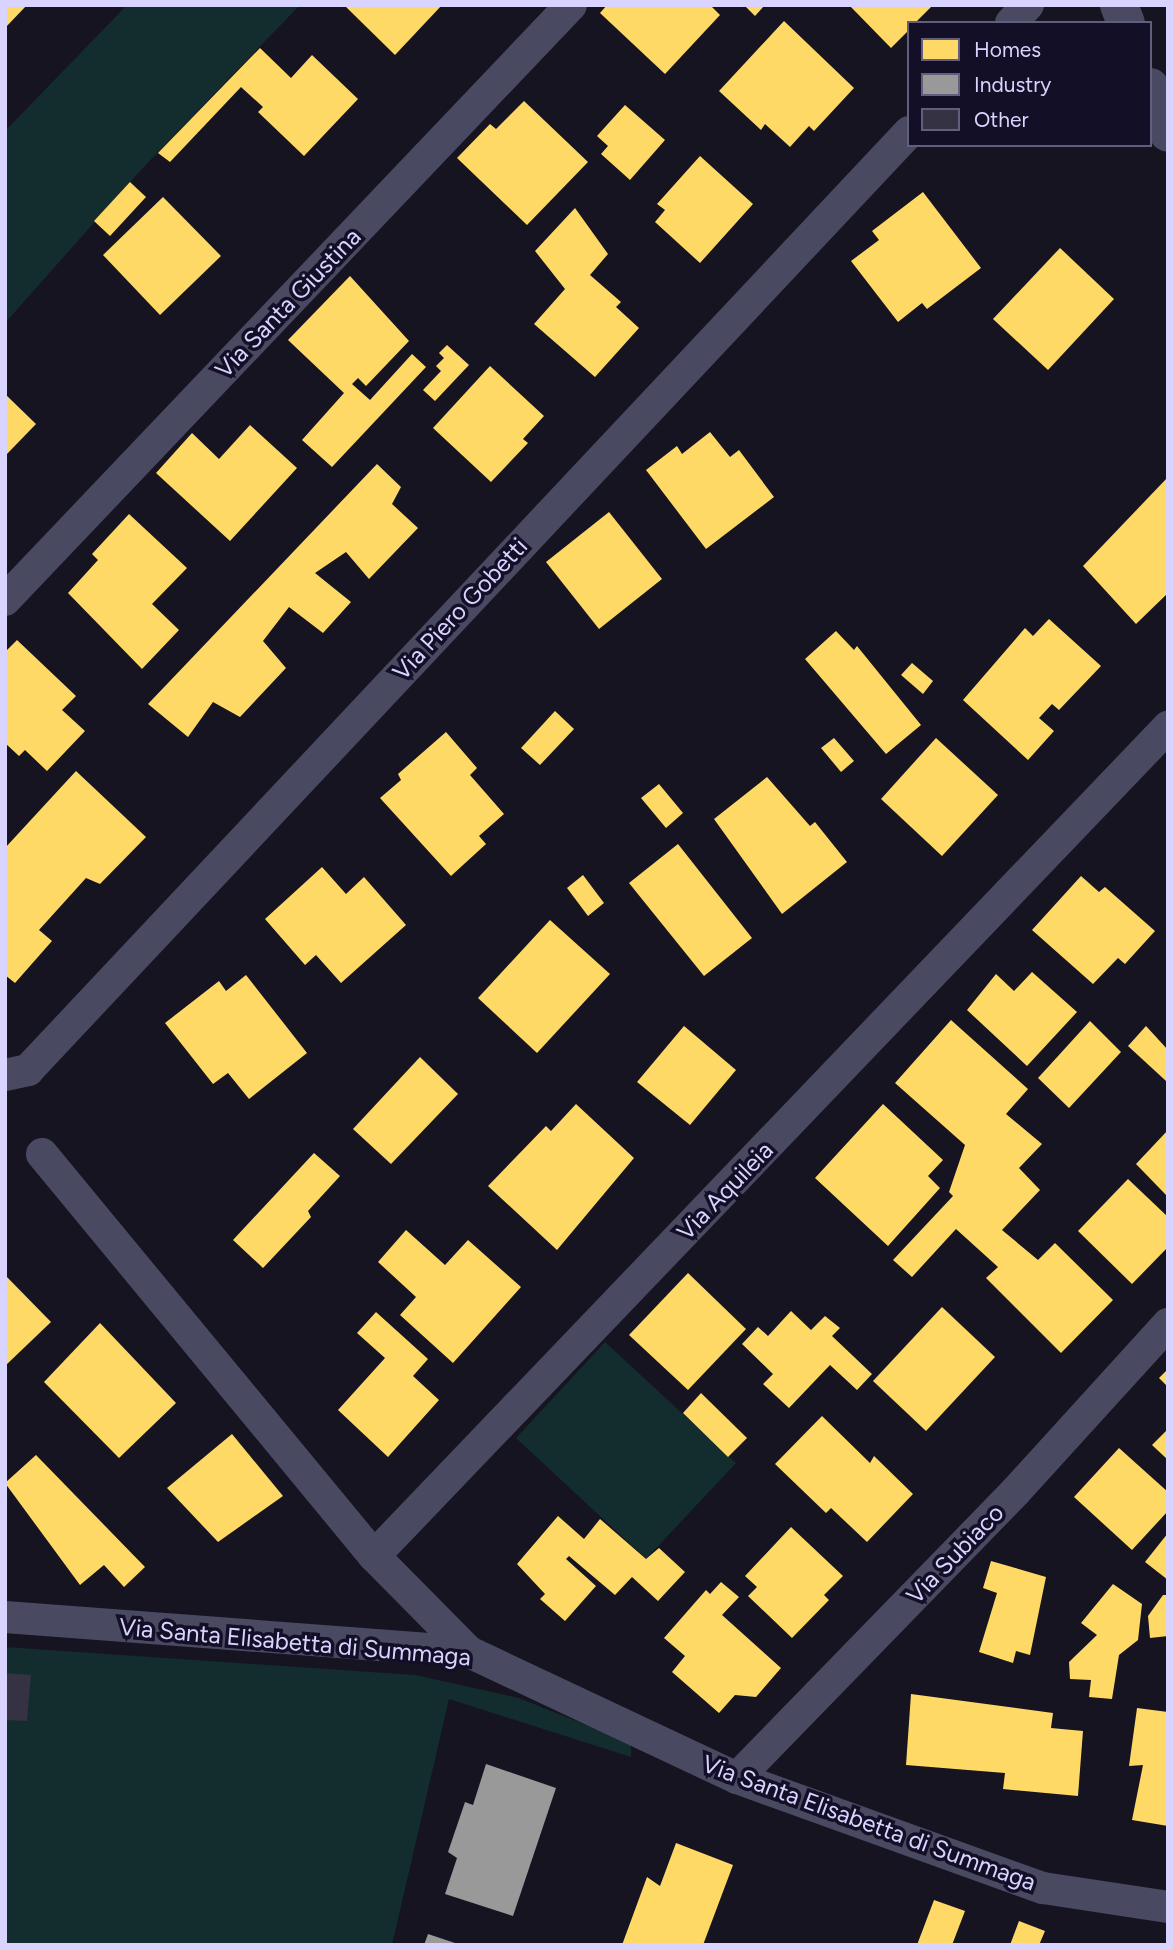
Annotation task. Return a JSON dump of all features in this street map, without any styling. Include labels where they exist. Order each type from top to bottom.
[{"type":"street","name":"Via Santa Giustina","points":[[5,600],[571,5]]},
{"type":"street","points":[[1013,21],[1028,5]]},
{"type":"street","points":[[1152,92],[1168,133]]},
{"type":"street","name":"Via Piero Gobetti","points":[[5,1075],[28,1070],[907,134]]},
{"type":"street","name":"Via Aquileia","points":[[374,1556],[1168,727]]},
{"type":"street","points":[[42,1154],[374,1556],[468,1652]]},
{"type":"street","name":"Via Subiaco","points":[[737,1778],[1016,1491],[1168,1324]]},
{"type":"street","name":"Via Santa Elisabetta di Summaga","points":[[5,1618],[468,1652],[737,1778],[1043,1888],[1168,1907]]},
{"type":"green space","points":[[127,5],[300,5],[140,171],[5,323],[5,131]]},
{"type":"green space","points":[[605,1342],[736,1463],[646,1559],[516,1438]]},
{"type":"green space","points":[[5,1647],[415,1675],[519,1698],[631,1743],[631,1757],[449,1699],[392,1945],[5,1945]]},
{"type":"building: Homes","points":[[5,5],[27,5],[5,28]]},
{"type":"building: Homes","points":[[344,5],[442,5],[395,55]]},
{"type":"building: Homes","points":[[607,5],[710,5],[720,15],[665,74],[600,13]]},
{"type":"building: Homes","points":[[744,5],[765,5],[755,16]]},
{"type":"building: Homes","points":[[849,5],[933,5],[917,21],[907,21],[907,32],[891,48]]},
{"type":"building: Homes","points":[[784,21],[854,88],[814,131],[809,126],[790,147],[765,124],[761,130],[719,91]]},
{"type":"building: Homes","points":[[260,48],[291,78],[312,55],[358,99],[304,156],[258,112],[263,107],[241,87],[170,162],[158,153]]},
{"type":"building: Homes","points":[[524,101],[588,162],[527,225],[457,158],[490,124],[496,129]]},
{"type":"building: Homes","points":[[625,105],[665,140],[630,180],[601,154],[608,146],[597,136]]},
{"type":"building: Homes","points":[[700,156],[753,204],[700,263],[655,222],[665,210],[657,204]]},
{"type":"building: Homes","points":[[130,182],[146,197],[110,236],[94,221]]},
{"type":"building: Homes","points":[[923,192],[981,268],[927,309],[922,303],[898,322],[851,261],[879,240],[872,231]]},
{"type":"building: Homes","points":[[163,197],[221,256],[160,315],[103,255]]},
{"type":"building: Homes","points":[[575,208],[608,254],[590,275],[621,302],[616,307],[639,328],[595,377],[534,324],[565,289],[535,251]]},
{"type":"building: Homes","points":[[1060,248],[1114,299],[1048,370],[993,319]]},
{"type":"building: Homes","points":[[350,276],[409,341],[366,386],[358,378],[352,384],[370,400],[412,354],[426,367],[332,467],[302,440],[344,393],[288,340]]},
{"type":"building: Homes","points":[[447,345],[469,365],[435,401],[423,390],[441,371],[436,366],[444,358],[439,353]]},
{"type":"building: Homes","points":[[490,366],[544,416],[523,439],[528,443],[491,482],[433,428]]},
{"type":"building: Homes","points":[[5,394],[36,424],[5,456]]},
{"type":"building: Homes","points":[[250,425],[297,468],[230,541],[156,473],[192,433],[219,459]]},
{"type":"building: Homes","points":[[710,432],[730,457],[739,450],[774,497],[706,549],[646,470],[677,446],[682,454]]},
{"type":"building: Homes","points":[[377,464],[401,487],[392,504],[418,528],[369,579],[346,552],[315,573],[351,602],[323,633],[289,607],[263,641],[286,668],[240,717],[213,702],[188,737],[148,704]]},
{"type":"building: Homes","points":[[1168,477],[1168,593],[1136,624],[1083,566]]},
{"type":"building: Homes","points":[[609,512],[662,579],[599,629],[546,562]]},
{"type":"building: Homes","points":[[129,514],[187,568],[152,604],[179,630],[142,669],[68,593],[98,560],[92,554]]},
{"type":"building: Homes","points":[[1049,619],[1101,666],[1059,710],[1052,704],[1039,718],[1054,731],[1028,760],[963,700],[1025,628],[1033,636]]},
{"type":"building: Homes","points":[[836,631],[854,650],[857,646],[921,725],[886,754],[805,659]]},
{"type":"building: Homes","points":[[17,640],[76,696],[62,710],[85,731],[47,771],[25,750],[19,756],[5,743],[5,652]]},
{"type":"building: Homes","points":[[912,663],[933,681],[923,694],[901,675]]},
{"type":"building: Homes","points":[[555,711],[574,729],[540,765],[521,748]]},
{"type":"building: Homes","points":[[446,732],[477,768],[470,775],[504,814],[479,836],[486,844],[451,876],[380,798],[401,780],[398,774]]},
{"type":"building: Homes","points":[[834,738],[854,761],[841,772],[821,748]]},
{"type":"building: Homes","points":[[936,738],[998,795],[942,856],[881,799]]},
{"type":"building: Homes","points":[[76,771],[146,837],[100,884],[86,878],[39,930],[52,941],[15,983],[5,975],[5,848]]},
{"type":"building: Homes","points":[[767,777],[810,826],[815,822],[847,862],[782,914],[714,819]]},
{"type":"building: Homes","points":[[659,784],[683,813],[666,828],[641,798]]},
{"type":"building: Homes","points":[[678,844],[752,938],[704,976],[629,883]]},
{"type":"building: Homes","points":[[322,867],[346,894],[364,877],[406,925],[341,983],[316,955],[305,965],[265,919]]},
{"type":"building: Homes","points":[[583,875],[604,903],[588,916],[567,888]]},
{"type":"building: Homes","points":[[1081,876],[1099,892],[1105,887],[1155,931],[1125,964],[1118,958],[1093,984],[1032,930]]},
{"type":"building: Homes","points":[[550,920],[610,974],[537,1053],[478,998]]},
{"type":"building: Homes","points":[[1032,972],[1077,1012],[1027,1066],[967,1010],[996,974],[1014,991]]},
{"type":"building: Homes","points":[[246,975],[307,1053],[249,1099],[228,1073],[213,1084],[165,1023],[219,981],[226,991]]},
{"type":"building: Homes","points":[[951,1020],[1028,1089],[1006,1114],[1042,1144],[1019,1168],[1040,1190],[1002,1230],[1038,1260],[1055,1243],[1113,1300],[1061,1353],[986,1278],[998,1267],[956,1229],[912,1277],[893,1260],[953,1196],[949,1192],[965,1145],[895,1083]]},
{"type":"building: Homes","points":[[1090,1021],[1121,1052],[1069,1108],[1038,1078]]},
{"type":"building: Homes","points":[[684,1026],[736,1070],[690,1125],[637,1082]]},
{"type":"building: Homes","points":[[1146,1026],[1168,1050],[1166,1081],[1128,1046]]},
{"type":"building: Homes","points":[[420,1057],[458,1094],[391,1164],[353,1129]]},
{"type":"building: Homes","points":[[576,1104],[634,1158],[557,1250],[488,1186],[546,1126],[551,1131]]},
{"type":"building: Homes","points":[[883,1104],[943,1160],[928,1176],[940,1188],[888,1246],[815,1178]]},
{"type":"building: Homes","points":[[1168,1130],[1168,1197],[1136,1164]]},
{"type":"building: Homes","points":[[314,1153],[340,1176],[308,1211],[311,1217],[263,1268],[233,1240]]},
{"type":"building: Homes","points":[[1128,1179],[1168,1217],[1168,1247],[1132,1284],[1078,1231]]},
{"type":"building: Homes","points":[[406,1230],[445,1265],[468,1240],[521,1287],[453,1363],[400,1315],[416,1297],[378,1262]]},
{"type":"building: Homes","points":[[688,1273],[746,1329],[688,1390],[629,1335]]},
{"type":"building: Homes","points":[[5,1275],[51,1322],[5,1366]]},
{"type":"building: Homes","points":[[942,1307],[995,1357],[926,1431],[873,1381]]},
{"type":"building: Homes","points":[[791,1311],[811,1330],[825,1316],[840,1328],[832,1336],[872,1374],[857,1390],[830,1365],[789,1408],[763,1384],[773,1374],[742,1344],[758,1327],[768,1336]]},
{"type":"building: Homes","points":[[376,1312],[428,1359],[413,1376],[439,1400],[388,1457],[338,1410],[385,1358],[357,1333]]},
{"type":"building: Homes","points":[[100,1323],[176,1403],[119,1458],[44,1382]]},
{"type":"building: Homes","points":[[1168,1369],[1168,1387],[1159,1378]]},
{"type":"building: Homes","points":[[701,1393],[747,1438],[728,1457],[683,1413]]},
{"type":"building: Homes","points":[[822,1416],[870,1463],[874,1456],[913,1494],[867,1542],[831,1508],[826,1513],[775,1464]]},
{"type":"building: Homes","points":[[1168,1429],[1168,1460],[1152,1445]]},
{"type":"building: Homes","points":[[232,1434],[283,1496],[218,1542],[167,1488]]},
{"type":"building: Homes","points":[[1119,1448],[1168,1492],[1168,1511],[1132,1550],[1074,1497]]},
{"type":"building: Homes","points":[[36,1455],[145,1567],[124,1587],[104,1565],[80,1585],[5,1483]]},
{"type":"building: Homes","points":[[558,1516],[584,1539],[600,1519],[646,1559],[659,1548],[685,1572],[658,1601],[632,1577],[615,1595],[569,1556],[566,1559],[596,1586],[565,1621],[540,1599],[545,1594],[517,1564]]},
{"type":"building: Homes","points":[[791,1527],[843,1576],[824,1595],[829,1600],[792,1638],[748,1596],[757,1587],[745,1576]]},
{"type":"building: Homes","points":[[1168,1533],[1168,1580],[1145,1562]]},
{"type":"building: Homes","points":[[991,1561],[1046,1577],[1030,1655],[1016,1651],[1013,1663],[979,1652],[997,1593],[983,1588]]},
{"type":"building: Homes","points":[[721,1582],[739,1597],[722,1615],[781,1668],[756,1697],[735,1695],[719,1713],[672,1672],[685,1656],[664,1638],[706,1590],[710,1594]]},
{"type":"building: Homes","points":[[1113,1584],[1142,1604],[1138,1640],[1119,1655],[1112,1699],[1089,1697],[1091,1680],[1070,1679],[1069,1662],[1097,1635],[1081,1623]]},
{"type":"building: Homes","points":[[1163,1595],[1168,1595],[1168,1636],[1150,1638],[1148,1616]]},
{"type":"building: Homes","points":[[911,1694],[1053,1713],[1051,1728],[1083,1731],[1078,1796],[1003,1789],[1005,1773],[906,1765]]},
{"type":"building: Homes","points":[[1137,1708],[1168,1712],[1168,1826],[1132,1820],[1143,1765],[1129,1766]]},
{"type":"building: Homes","points":[[676,1843],[733,1865],[703,1945],[622,1945],[647,1877],[660,1886]]},
{"type":"building: Homes","points":[[934,1900],[965,1911],[952,1945],[917,1945]]},
{"type":"building: Homes","points":[[1019,1921],[1045,1931],[1039,1945],[1010,1945]]},
{"type":"building: Industry","points":[[486,1764],[556,1788],[513,1916],[445,1894],[457,1858],[448,1852],[465,1802],[473,1805]]},
{"type":"building: Industry","points":[[428,1934],[458,1944],[458,1945],[424,1945]]},
{"type":"building: Other","points":[[5,1673],[31,1675],[27,1721],[5,1720]]}]
